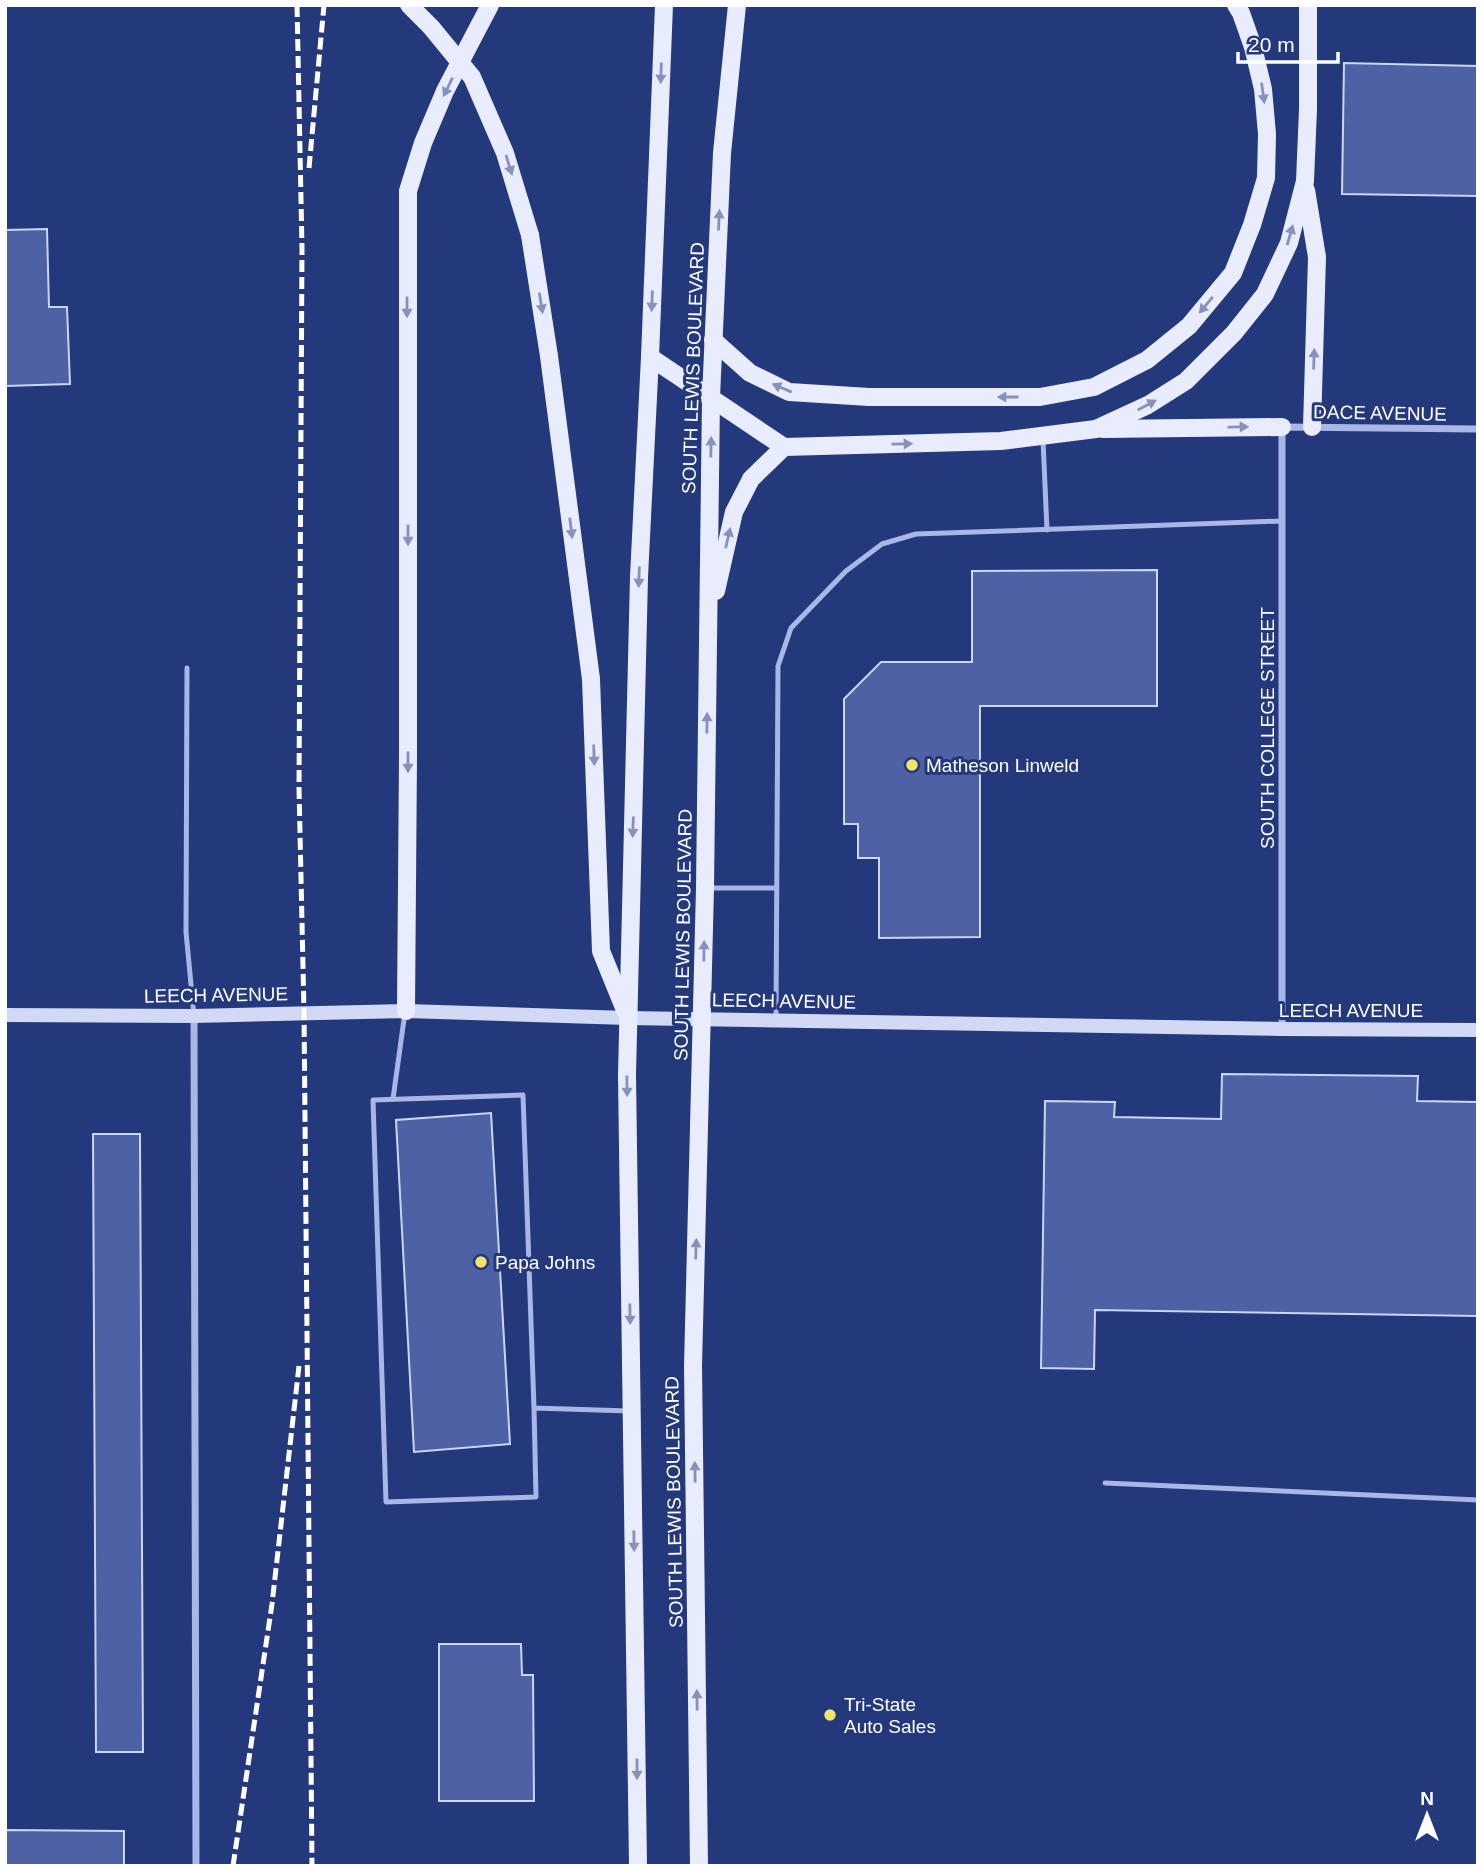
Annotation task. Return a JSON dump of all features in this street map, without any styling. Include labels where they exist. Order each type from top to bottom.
[{"type":"main road","points":[[409,5],[472,77],[505,153],[530,236],[549,356],[591,679],[600,951],[628,1018]]},
{"type":"main road","points":[[406,1011],[408,191],[423,143],[445,91],[491,5]]},
{"type":"main road","points":[[638,1866],[627,1075],[639,577],[664,5]]},
{"type":"main road","name":"SOUTH LEWIS BOULEVARD","points":[[699,1866],[693,1366],[705,888],[711,397],[722,153],[737,5]]},
{"type":"main road","points":[[713,340],[750,373],[789,392],[869,397],[1040,397],[1094,387],[1147,360],[1189,326],[1233,273],[1252,225],[1266,178],[1267,134],[1263,89],[1253,47],[1236,5]]},
{"type":"main road","points":[[1097,429],[1148,405],[1186,381],[1234,333],[1265,294],[1289,243],[1304,181],[1308,108],[1308,5]]},
{"type":"main road","points":[[1304,181],[1317,257],[1312,428]]},
{"type":"main road","points":[[650,357],[784,447],[1001,441],[1097,429],[1282,427]]},
{"type":"main road","points":[[708,628],[734,512],[751,479],[784,447]]},
{"type":"street","name":"DACE AVENUE","points":[[1282,427],[1478,429]]},
{"type":"street","name":"SOUTH COLLEGE STREET","points":[[1282,427],[1282,1029]]},
{"type":"street","name":"LEECH AVENUE","points":[[5,1015],[194,1016],[406,1011],[628,1018],[1478,1030]]},
{"type":"street","points":[[194,1016],[196,1866]]},
{"type":"lane","points":[[1042,436],[1047,530]]},
{"type":"lane","points":[[776,1020],[778,666],[791,628],[846,571],[882,544],[916,534],[1282,521]]},
{"type":"lane","points":[[187,668],[186,932],[194,1016]]},
{"type":"lane","points":[[705,888],[776,888]]},
{"type":"lane","points":[[393,1099],[406,1011]]},
{"type":"lane","points":[[523,1095],[534,1408],[536,1497],[386,1502],[373,1100],[523,1095]]},
{"type":"lane","points":[[534,1408],[632,1412]]},
{"type":"lane","points":[[1105,1483],[1478,1500]]},
{"type":"building","points":[[1344,63],[1478,66],[1478,196],[1342,194]]},
{"type":"building","points":[[47,229],[49,307],[67,307],[70,384],[5,386],[5,230]]},
{"type":"building","name":"Matheson Linweld","points":[[1157,570],[1157,706],[980,706],[980,937],[879,938],[879,858],[858,858],[858,824],[844,824],[844,699],[881,662],[972,662],[972,571]]},
{"type":"building","points":[[1222,1074],[1418,1076],[1417,1101],[1478,1102],[1478,1316],[1095,1310],[1094,1369],[1041,1368],[1045,1101],[1115,1102],[1114,1117],[1221,1119]]},
{"type":"building","points":[[491,1113],[510,1444],[414,1452],[396,1120]]},
{"type":"building","points":[[93,1134],[140,1134],[143,1752],[96,1752]]},
{"type":"building","points":[[439,1644],[521,1644],[522,1675],[533,1675],[534,1801],[439,1801]]},
{"type":"building","points":[[5,1830],[124,1831],[124,1866],[5,1866]]},
{"type":"railway","points":[[297,5],[302,248],[299,788],[304,1012],[312,1866]]},
{"type":"railway","points":[[309,168],[324,5]]},
{"type":"railway","points":[[233,1866],[272,1604],[299,1366]]},
{"type":"place","name":"Matheson Linweld","points":[[912,765]]},
{"type":"place","name":"Papa Johns","points":[[481,1262]]},
{"type":"place","name":"Tri-State Auto Sales","points":[[830,1715]]}]
